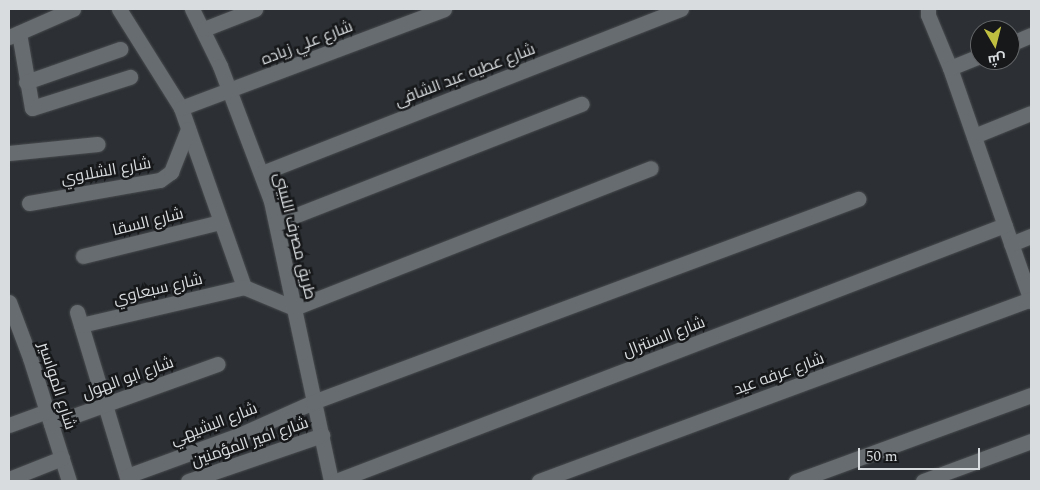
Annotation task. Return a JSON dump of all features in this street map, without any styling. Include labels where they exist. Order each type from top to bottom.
[{"type":"street","points":[[73,9],[14,35],[30,106],[34,108],[130,77]]},
{"type":"street","points":[[119,9],[181,108],[244,287],[294,308],[650,168]]},
{"type":"street","name":"طريق مصرف اللبينى","points":[[192,9],[204,29],[262,173],[276,223],[313,402],[332,481]]},
{"type":"street","points":[[204,29],[255,9]]},
{"type":"street","name":"شارع علي زياده","points":[[181,108],[444,9]]},
{"type":"street","name":"شارع عطيه عبد الشافى","points":[[262,173],[681,9]]},
{"type":"street","points":[[928,9],[928,15],[950,68],[1031,300]]},
{"type":"street","points":[[26,82],[120,49]]},
{"type":"street","points":[[950,68],[970,60]]},
{"type":"street","points":[[276,223],[582,104]]},
{"type":"street","points":[[974,136],[1031,113]]},
{"type":"street","name":"شارع الشلاوي","points":[[29,203],[160,180],[171,172],[188,129]]},
{"type":"street","points":[[9,153],[98,144]]},
{"type":"street","name":"شارع البشيهي","points":[[128,479],[239,435],[313,402],[858,199]]},
{"type":"street","name":"شارع السقا","points":[[83,256],[220,222]]},
{"type":"street","name":"شارع السنترال","points":[[336,481],[1005,225]]},
{"type":"street","points":[[1011,244],[1031,236]]},
{"type":"street","name":"شارع سبعاوي","points":[[105,405],[79,319],[244,287]]},
{"type":"street","name":"شارع عرفه عيد","points":[[539,481],[1031,300]]},
{"type":"street","name":"شارع المواسير","points":[[9,302],[69,481]]},
{"type":"street","name":"شارع ابو الهول","points":[[9,425],[105,405],[218,364]]},
{"type":"street","points":[[796,481],[1031,395]]},
{"type":"street","points":[[105,405],[128,479]]},
{"type":"street","name":"شارع امير المؤمنين","points":[[188,481],[322,435]]},
{"type":"street","points":[[923,481],[1031,441]]},
{"type":"street","points":[[9,479],[62,458]]}]
